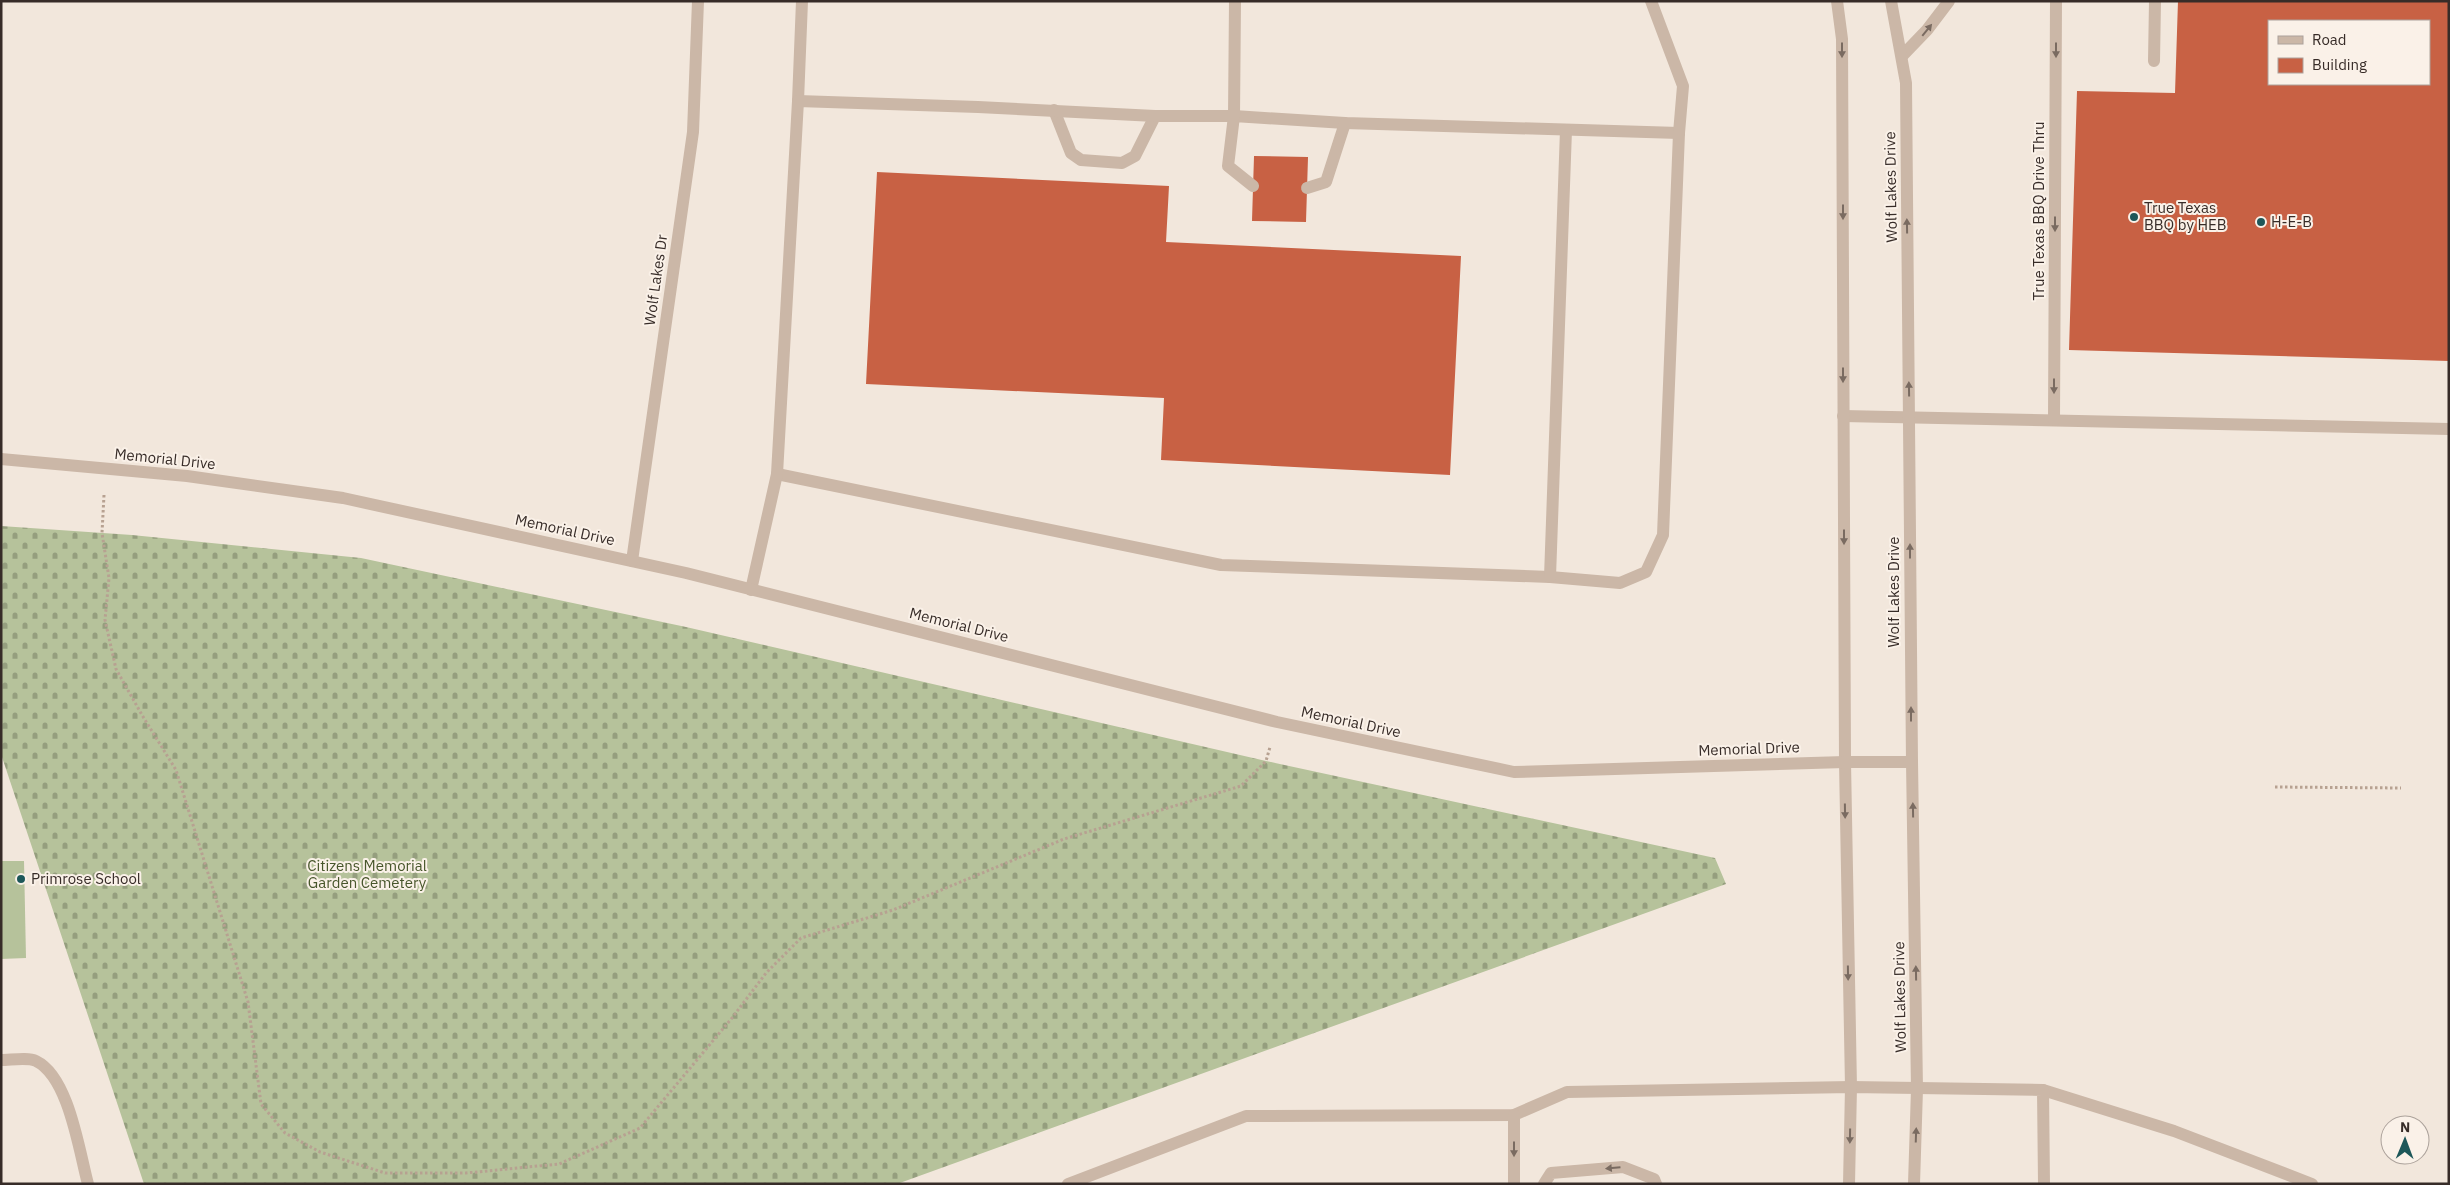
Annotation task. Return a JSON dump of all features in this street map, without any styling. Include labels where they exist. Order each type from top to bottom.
[{"type":"street","name":"Wolf Lakes Dr","points":[[632,561],[693,132],[698,1]]},
{"type":"street","points":[[751,590],[777,474],[802,1]]},
{"type":"street","points":[[1235,1],[1234,116],[1228,166],[1253,186]]},
{"type":"street","points":[[777,474],[1221,565],[1550,577],[1620,583],[1646,572],[1663,535],[1679,133],[1683,86],[1651,1]]},
{"type":"street","points":[[1838,1],[1842,39],[1844,762],[1850,1087],[1849,1184]]},
{"type":"street","name":"Wolf Lakes Drive","points":[[1892,1],[1906,83],[1917,1089],[1914,1184]]},
{"type":"street","points":[[1902,56],[1927,30],[1949,1]]},
{"type":"street","name":"True Texas BBQ Drive Thru","points":[[2054,420],[2056,1]]},
{"type":"street","points":[[2154,61],[2155,1]]},
{"type":"street","points":[[798,102],[1054,110],[1155,116],[1234,116],[1345,123],[1679,133]]},
{"type":"street","points":[[1054,110],[1071,153],[1081,160],[1122,163],[1134,156],[1155,116]]},
{"type":"street","points":[[1307,188],[1326,182],[1345,123]]},
{"type":"street","points":[[1550,577],[1566,130]]},
{"type":"street","points":[[1843,416],[2449,428]]},
{"type":"street","name":"Memorial Drive","points":[[1,459],[187,476],[343,498],[632,561],[1276,722],[1514,772],[1844,762],[1912,762]]},
{"type":"street","points":[[1,1060],[35,1060],[50,1072],[64,1096],[88,1184]]},
{"type":"street","points":[[1068,1184],[1246,1116],[1514,1115],[1567,1092],[1850,1087],[2043,1090],[2174,1131],[2312,1184]]},
{"type":"street","points":[[2043,1090],[2044,1184]]},
{"type":"street","points":[[1514,1115],[1514,1184]]},
{"type":"street","points":[[1544,1184],[1551,1172],[1623,1167],[1654,1179],[1656,1184]]},
{"type":"path","points":[[105,468],[102,533],[109,578],[105,620],[116,669],[142,716],[176,770],[248,1002],[261,1104],[285,1133],[320,1152],[385,1173],[466,1173],[559,1164],[640,1128],[732,1018],[766,973],[801,938],[893,910],[1064,839],[1242,786],[1266,761],[1276,722]]},
{"type":"path","points":[[2275,787],[2401,788]]},
{"type":"green space","name":"Citizens Memorial Garden Cemetery","points":[[1,526],[132,535],[361,558],[686,627],[1266,761],[1715,858],[1726,884],[897,1184],[144,1184],[1,754]]},
{"type":"green space","points":[[1,861],[24,861],[26,958],[1,959]]},
{"type":"building","name":"H-E-B","points":[[2178,1],[2449,1],[2449,361],[2069,350],[2077,91],[2175,93]]},
{"type":"building","points":[[1254,156],[1308,157],[1306,222],[1252,221]]},
{"type":"building","points":[[877,172],[1169,186],[1166,242],[1461,256],[1450,475],[1161,460],[1164,398],[866,384]]},
{"type":"place","name":"True Texas BBQ by HEB","points":[[2134,217]]},
{"type":"place","name":"H-E-B","points":[[2261,222]]},
{"type":"place","name":"Primrose School","points":[[21,879]]}]
